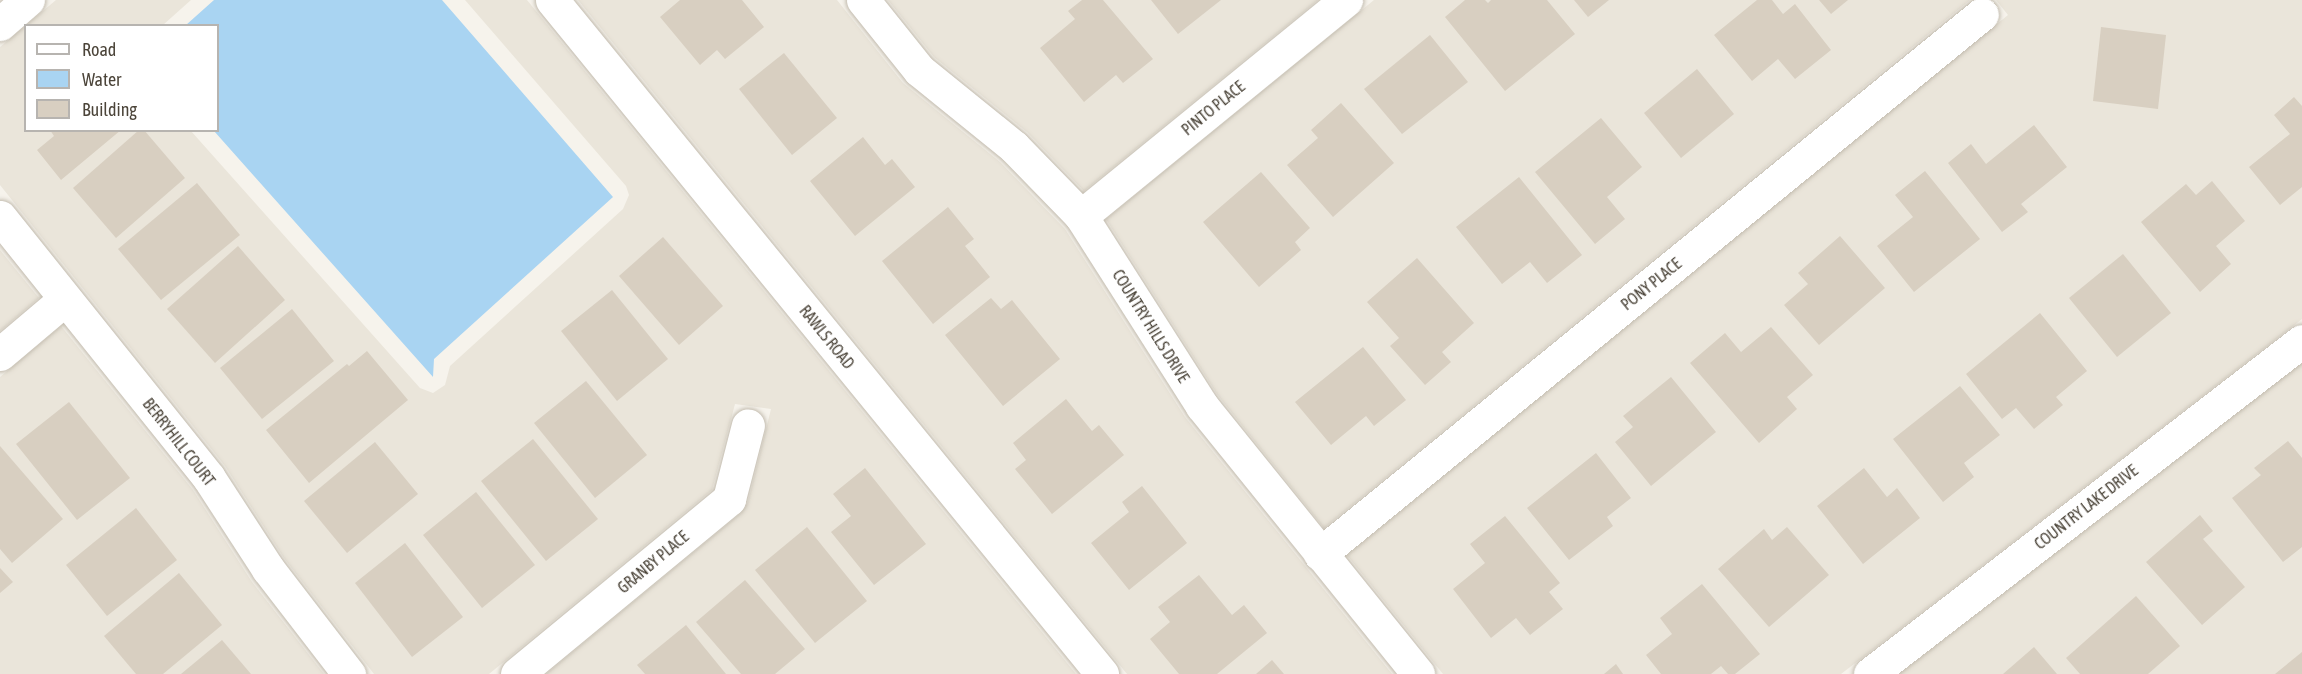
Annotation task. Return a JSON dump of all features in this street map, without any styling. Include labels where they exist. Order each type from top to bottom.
[{"type":"street","points":[[0,24],[28,0]]},
{"type":"street","name":"RAWLS ROAD","points":[[552,0],[1102,674]]},
{"type":"street","name":"COUNTRY HILLS DRIVE","points":[[863,0],[919,70],[1014,147],[1081,216],[1202,406],[1418,674]]},
{"type":"street","name":"PINTO PLACE","points":[[1081,216],[1346,0]]},
{"type":"street","name":"PONY PLACE","points":[[1320,554],[1982,14]]},
{"type":"street","name":"BERRYHILL COURT","points":[[0,217],[209,478],[268,569],[349,674]]},
{"type":"street","points":[[0,354],[65,299]]},
{"type":"street","name":"COUNTRY LAKE DRIVE","points":[[1870,674],[2302,341]]},
{"type":"street","name":"GRANBY PLACE","points":[[517,674],[729,499],[748,425]]},
{"type":"shaded area","points":[[56,0],[191,0],[164,24],[27,24]]},
{"type":"shaded area","points":[[465,0],[527,0],[1076,674],[546,674],[741,513],[748,502],[771,409],[735,404],[712,490],[489,674],[374,674],[284,558],[225,466],[0,185],[0,47],[24,27],[24,132],[192,132],[420,388],[433,393],[445,385],[450,366],[623,209],[629,195],[626,186]]},
{"type":"shaded area","points":[[578,0],[837,0],[903,83],[1000,162],[1065,229],[1185,417],[1392,674],[1127,674]]},
{"type":"shaded area","points":[[888,0],[1318,0],[1084,191],[1027,132],[934,57]]},
{"type":"shaded area","points":[[1374,0],[1970,0],[1324,528],[1217,394],[1106,219]]},
{"type":"shaded area","points":[[1996,0],[2302,0],[2302,319],[1841,674],[1443,674],[1347,555],[2008,15]]},
{"type":"shaded area","points":[[0,250],[39,298],[0,331]]},
{"type":"shaded area","points":[[61,326],[193,490],[252,582],[324,674],[0,674],[0,377]]},
{"type":"shaded area","points":[[2302,363],[2302,674],[1899,674]]},
{"type":"water","points":[[214,0],[442,0],[613,197],[434,359],[433,377],[215,132],[219,132],[219,24],[187,24]]},
{"type":"building","points":[[680,0],[742,0],[764,27],[725,59],[717,50],[700,65],[660,17]]},
{"type":"building","points":[[1082,0],[1103,0],[1153,59],[1123,83],[1116,75],[1084,102],[1040,48],[1075,19],[1068,11]]},
{"type":"building","points":[[1151,0],[1221,0],[1178,34]]},
{"type":"building","points":[[1465,0],[1485,0],[1488,3],[1491,0],[1547,0],[1575,34],[1505,91],[1445,17]]},
{"type":"building","points":[[1574,0],[1609,0],[1588,17]]},
{"type":"building","points":[[1757,0],[1772,0],[1783,14],[1795,4],[1831,50],[1795,79],[1778,59],[1752,81],[1714,35]]},
{"type":"building","points":[[1819,0],[1848,0],[1831,14]]},
{"type":"building","points":[[2101,27],[2166,35],[2158,109],[2093,101]]},
{"type":"building","points":[[1430,35],[1468,82],[1402,134],[1364,89]]},
{"type":"building","points":[[784,53],[837,118],[792,155],[739,89]]},
{"type":"building","points":[[1697,69],[1734,114],[1681,158],[1644,113]]},
{"type":"building","points":[[2294,97],[2302,106],[2302,187],[2280,205],[2249,167],[2290,134],[2274,115]]},
{"type":"building","points":[[1341,103],[1394,163],[1333,217],[1287,165],[1318,138],[1311,130]]},
{"type":"building","points":[[1601,118],[1642,167],[1607,197],[1625,219],[1595,244],[1535,172]]},
{"type":"building","points":[[2034,125],[2067,167],[2021,204],[2028,212],[2002,232],[1948,163],[1971,144],[1986,164]]},
{"type":"building","points":[[51,132],[119,132],[61,180],[37,150],[54,136]]},
{"type":"building","points":[[137,132],[146,132],[185,178],[116,238],[73,188]]},
{"type":"building","points":[[863,137],[885,165],[892,159],[915,187],[855,236],[810,181]]},
{"type":"building","points":[[1925,171],[1980,239],[1914,292],[1877,246],[1913,217],[1895,195]]},
{"type":"building","points":[[1261,172],[1310,228],[1295,242],[1301,250],[1259,287],[1203,222]]},
{"type":"building","points":[[1519,177],[1582,255],[1547,283],[1530,262],[1502,284],[1456,227]]},
{"type":"building","points":[[2212,181],[2245,221],[2216,246],[2231,264],[2200,292],[2141,222],[2186,184],[2196,195]]},
{"type":"building","points":[[197,183],[240,235],[161,300],[118,249]]},
{"type":"building","points":[[948,207],[974,239],[965,246],[990,277],[933,324],[882,261]]},
{"type":"building","points":[[1840,236],[1885,288],[1819,345],[1784,305],[1808,284],[1798,273]]},
{"type":"building","points":[[663,237],[723,306],[679,345],[619,276]]},
{"type":"building","points":[[238,246],[285,300],[215,363],[167,309]]},
{"type":"building","points":[[2123,254],[2171,313],[2117,357],[2069,298]]},
{"type":"building","points":[[1417,258],[1474,323],[1442,352],[1451,362],[1425,385],[1390,346],[1399,338],[1367,302]]},
{"type":"building","points":[[612,290],[668,359],[617,401],[561,331]]},
{"type":"building","points":[[991,298],[1001,309],[1012,300],[1060,359],[1003,406],[945,335]]},
{"type":"building","points":[[292,309],[334,361],[262,419],[220,368]]},
{"type":"building","points":[[2040,313],[2087,371],[2056,397],[2063,405],[2034,429],[2016,408],[2002,419],[1966,374]]},
{"type":"building","points":[[1771,327],[1813,375],[1787,397],[1797,409],[1759,443],[1690,363],[1725,333],[1741,352]]},
{"type":"building","points":[[1363,347],[1406,400],[1374,426],[1366,416],[1331,445],[1295,402]]},
{"type":"building","points":[[367,351],[408,400],[309,483],[266,430],[347,364],[349,366]]},
{"type":"building","points":[[1671,377],[1716,432],[1651,486],[1615,442],[1633,427],[1623,416]]},
{"type":"building","points":[[586,381],[647,455],[595,498],[534,423]]},
{"type":"building","points":[[1960,386],[2000,435],[1964,463],[1974,477],[1943,502],[1893,439]]},
{"type":"building","points":[[1066,399],[1092,431],[1099,425],[1124,455],[1052,514],[1015,469],[1026,460],[1013,443]]},
{"type":"building","points":[[69,402],[130,478],[77,520],[16,444]]},
{"type":"building","points":[[533,439],[598,519],[546,561],[481,481]]},
{"type":"building","points":[[2288,441],[2302,458],[2302,547],[2283,562],[2232,498],[2261,475],[2254,468]]},
{"type":"building","points":[[375,442],[418,494],[347,553],[304,501]]},
{"type":"building","points":[[0,446],[63,519],[12,563],[0,549]]},
{"type":"building","points":[[1596,453],[1631,498],[1607,517],[1613,526],[1569,560],[1527,508]]},
{"type":"building","points":[[865,468],[926,544],[874,585],[831,532],[851,516],[833,494]]},
{"type":"building","points":[[1864,468],[1887,497],[1897,488],[1920,518],[1863,564],[1817,506]]},
{"type":"building","points":[[1142,486],[1187,543],[1129,590],[1091,543],[1129,512],[1122,502]]},
{"type":"building","points":[[476,492],[535,565],[482,608],[423,535]]},
{"type":"building","points":[[136,508],[177,560],[107,616],[66,565]]},
{"type":"building","points":[[2200,515],[2213,531],[2203,539],[2245,587],[2202,625],[2146,562]]},
{"type":"building","points":[[1505,516],[1560,583],[1549,592],[1563,609],[1530,635],[1516,618],[1491,638],[1453,589],[1485,563],[1470,544]]},
{"type":"building","points":[[807,527],[867,601],[815,643],[755,570]]},
{"type":"building","points":[[1787,527],[1829,575],[1769,627],[1718,569],[1764,529],[1772,540]]},
{"type":"building","points":[[405,543],[463,617],[412,657],[355,583]]},
{"type":"building","points":[[0,568],[13,582],[0,593]]},
{"type":"building","points":[[179,573],[222,625],[163,674],[136,674],[104,636]]},
{"type":"building","points":[[1199,575],[1232,615],[1244,605],[1267,633],[1217,674],[1179,674],[1150,639],[1170,622],[1158,607]]},
{"type":"building","points":[[745,580],[805,649],[775,674],[741,674],[696,622]]},
{"type":"building","points":[[1702,584],[1760,654],[1735,674],[1728,674],[1721,666],[1711,674],[1661,674],[1646,655],[1672,634],[1660,618]]},
{"type":"building","points":[[2136,596],[2180,646],[2148,674],[2080,674],[2066,658]]},
{"type":"building","points":[[686,625],[726,674],[645,674],[637,665]]},
{"type":"building","points":[[222,640],[251,674],[181,674]]},
{"type":"building","points":[[2034,647],[2057,674],[2003,674]]},
{"type":"building","points":[[2302,652],[2302,674],[2275,674]]},
{"type":"building","points":[[1272,660],[1284,674],[1256,674]]},
{"type":"building","points":[[1616,664],[1623,674],[1604,674]]}]
